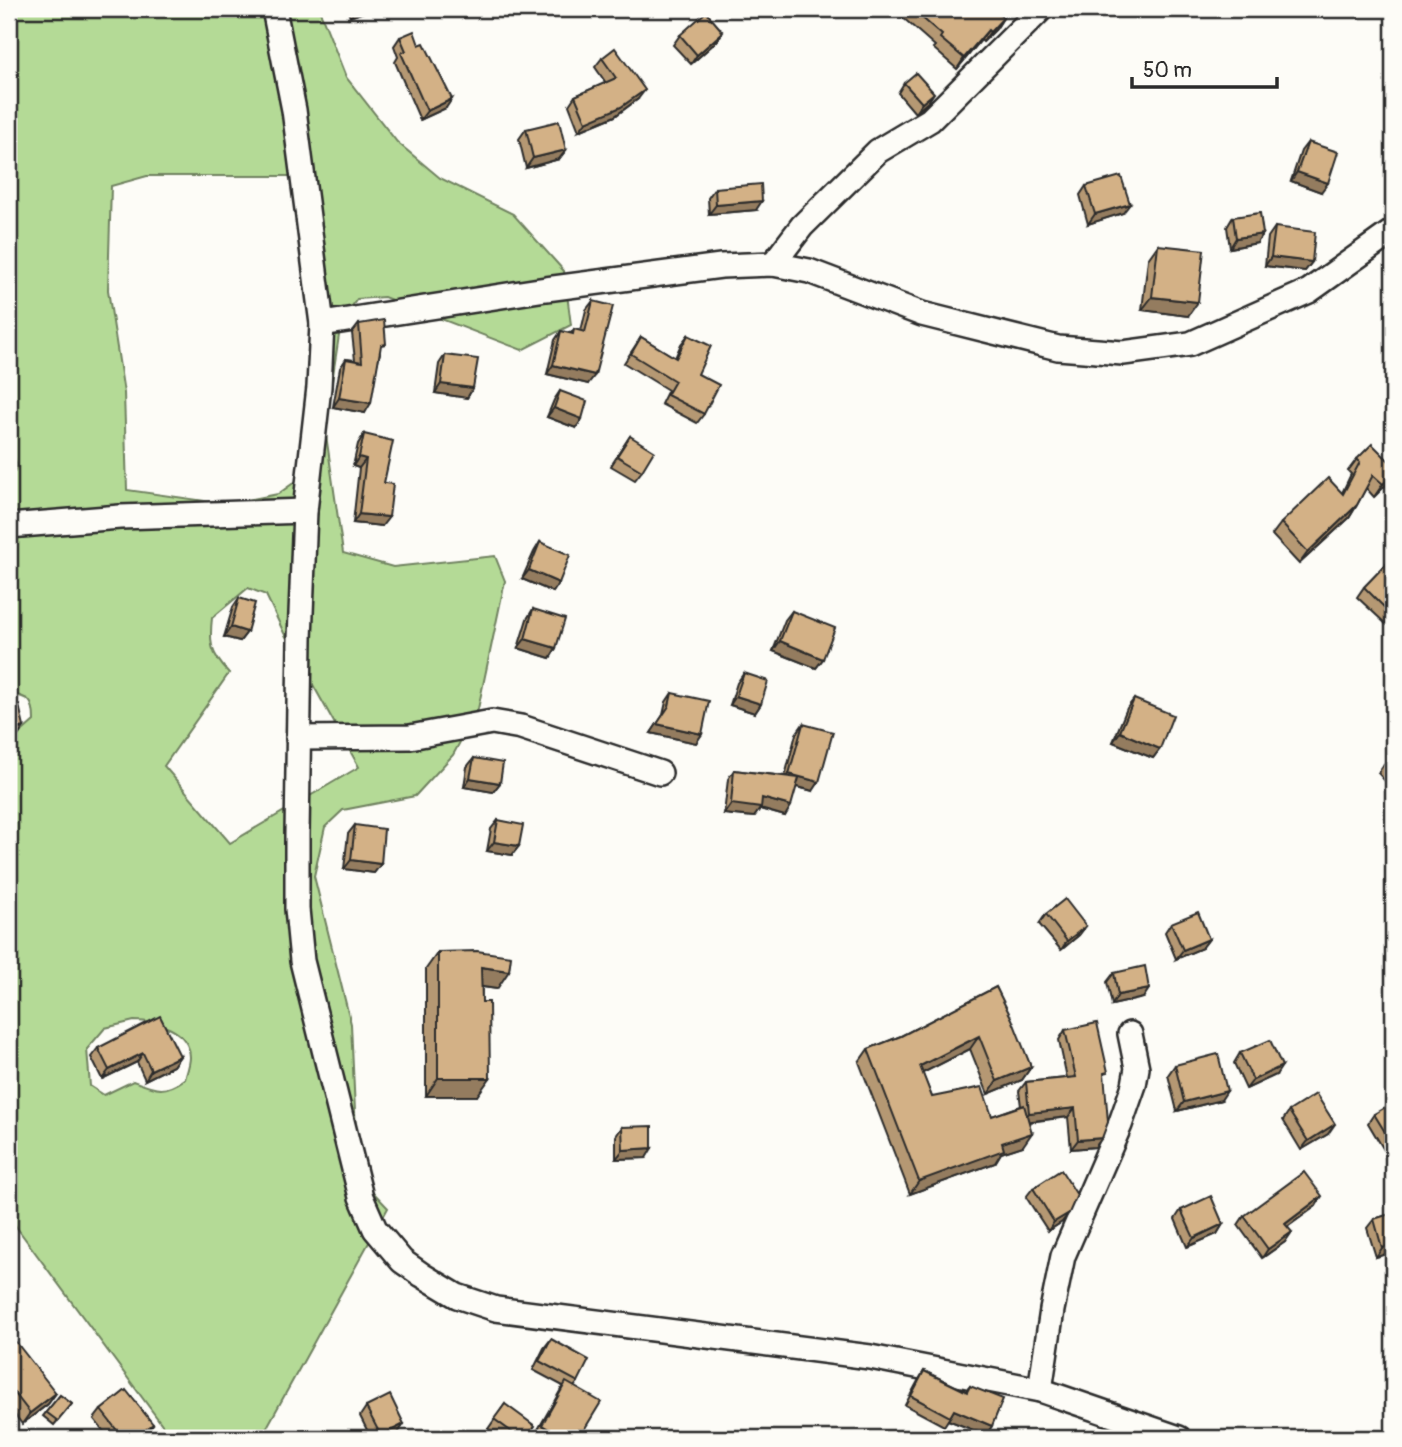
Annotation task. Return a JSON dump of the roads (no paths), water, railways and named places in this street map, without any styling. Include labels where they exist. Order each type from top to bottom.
[{"type":"street","points":[[274,9],[293,110],[322,324],[319,387],[305,511],[298,738],[298,909],[302,961],[332,1074],[360,1197],[375,1229],[402,1261],[457,1296],[496,1309],[870,1357],[1040,1390],[1179,1438]]},
{"type":"street","points":[[773,264],[802,226],[878,151],[930,120],[1041,9]]},
{"type":"street","points":[[322,324],[721,266],[773,264],[809,271],[922,314],[1058,348],[1123,353],[1190,344],[1308,291],[1393,231]]},
{"type":"street","points":[[9,526],[120,517],[305,511]]},
{"type":"street","points":[[298,738],[410,737],[492,722],[522,727],[660,773]]},
{"type":"street","points":[[1040,1390],[1063,1256],[1120,1125],[1134,1084],[1136,1068],[1130,1034]]}]
